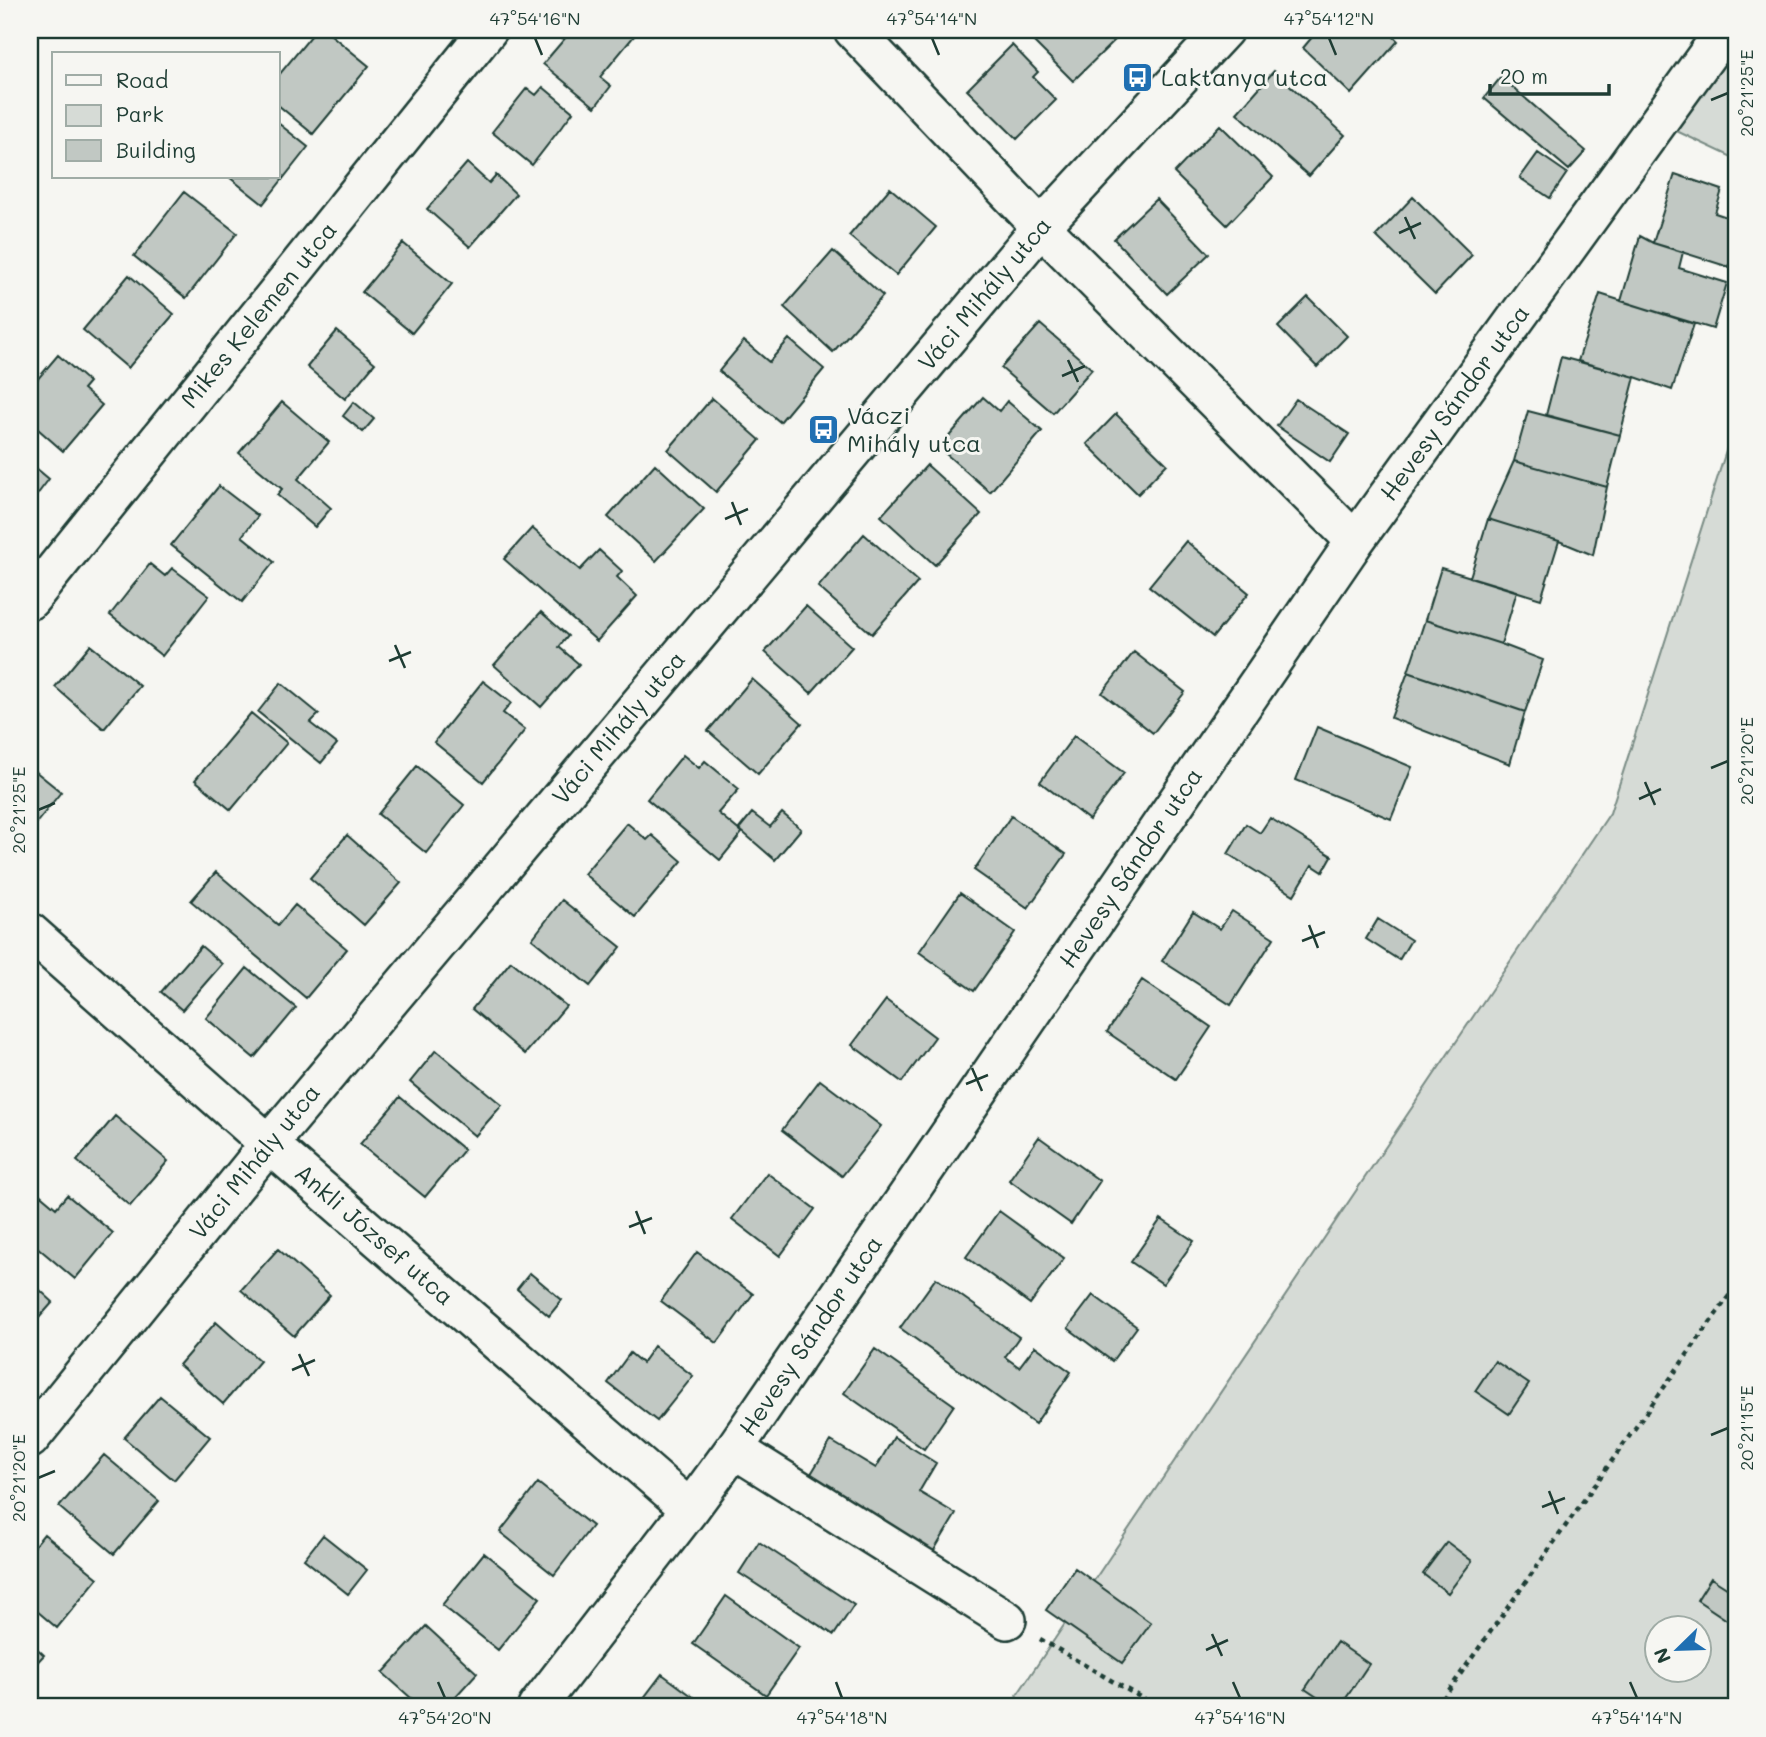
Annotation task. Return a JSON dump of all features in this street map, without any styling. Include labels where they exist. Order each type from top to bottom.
[{"type":"street","name":"Mikes Kelemen utca","points":[[30,600],[488,30]]},
{"type":"street","points":[[853,30],[1041,226],[1355,541]]},
{"type":"street","name":"Váci Mihály utca","points":[[30,1439],[269,1144],[1041,226],[1224,30]]},
{"type":"street","name":"Hevesy Sándor utca","points":[[537,1707],[734,1449],[1355,541],[1726,30]]},
{"type":"street","name":"Ankli József utca","points":[[30,932],[269,1144],[690,1509]]},
{"type":"street","points":[[734,1449],[1007,1620]]},
{"type":"path","points":[[1437,1707],[1736,1286]]},
{"type":"path","points":[[1007,1620],[1157,1707]]},
{"type":"green space","points":[[1736,38],[1736,159],[1668,127]]},
{"type":"green space","points":[[1736,420],[1736,1707],[1009,1707],[1610,813]]},
{"type":"building","points":[[316,30],[325,30],[369,66],[313,134],[280,107],[280,74]]},
{"type":"building","points":[[572,30],[639,30],[600,77],[611,86],[595,107],[543,64]]},
{"type":"building","points":[[1022,30],[1109,30],[1107,32],[1115,40],[1073,81]]},
{"type":"building","points":[[1318,30],[1387,30],[1398,41],[1351,94],[1303,48]]},
{"type":"building","points":[[1012,45],[1038,72],[1033,77],[1056,100],[1017,139],[967,90]]},
{"type":"building","points":[[1274,71],[1345,135],[1309,176],[1237,113]]},
{"type":"building","points":[[1501,77],[1586,151],[1569,170],[1484,98]]},
{"type":"building","points":[[543,87],[573,112],[532,165],[492,132],[527,88],[536,95]]},
{"type":"building","points":[[280,125],[308,147],[263,204],[230,178],[280,178]]},
{"type":"building","points":[[1220,125],[1273,177],[1227,225],[1174,173]]},
{"type":"building","points":[[1538,153],[1567,173],[1550,198],[1520,178]]},
{"type":"building","points":[[467,163],[489,183],[496,175],[516,194],[470,247],[427,209]]},
{"type":"building","points":[[1675,174],[1722,190],[1715,213],[1736,220],[1736,245],[1729,267],[1653,243]]},
{"type":"building","points":[[890,188],[936,227],[896,275],[849,236]]},
{"type":"building","points":[[184,192],[237,233],[186,298],[134,256]]},
{"type":"building","points":[[1413,197],[1472,255],[1435,294],[1376,236]]},
{"type":"building","points":[[1156,199],[1209,254],[1167,294],[1114,239]]},
{"type":"building","points":[[1640,236],[1683,252],[1679,268],[1727,283],[1713,329],[1621,301]]},
{"type":"building","points":[[403,243],[452,284],[412,333],[362,292]]},
{"type":"building","points":[[833,251],[883,296],[833,352],[784,307]]},
{"type":"building","points":[[129,275],[174,314],[128,368],[83,330]]},
{"type":"building","points":[[1600,294],[1694,324],[1672,390],[1578,361]]},
{"type":"building","points":[[1308,297],[1347,336],[1317,367],[1278,327]]},
{"type":"building","points":[[1040,324],[1092,369],[1053,413],[1001,368]]},
{"type":"building","points":[[337,331],[375,363],[345,399],[307,367]]},
{"type":"building","points":[[789,339],[824,369],[780,422],[719,371],[744,341],[769,362]]},
{"type":"building","points":[[58,355],[89,382],[83,389],[102,405],[63,451],[30,422],[30,388]]},
{"type":"building","points":[[1561,357],[1635,377],[1620,435],[1546,415]]},
{"type":"building","points":[[983,397],[999,411],[1007,401],[1042,431],[990,492],[939,448]]},
{"type":"building","points":[[712,398],[760,440],[716,492],[668,450]]},
{"type":"building","points":[[1296,399],[1349,434],[1330,462],[1277,426]]},
{"type":"building","points":[[282,402],[329,442],[298,479],[331,508],[315,527],[277,495],[282,489],[239,453]]},
{"type":"building","points":[[354,402],[374,419],[363,432],[343,416]]},
{"type":"building","points":[[1528,411],[1620,435],[1607,487],[1514,461]]},
{"type":"building","points":[[1116,414],[1167,464],[1138,494],[1087,444]]},
{"type":"building","points":[[1514,461],[1607,487],[1593,555],[1559,541],[1488,519]]},
{"type":"building","points":[[30,463],[49,479],[30,504]]},
{"type":"building","points":[[655,464],[704,509],[656,561],[608,517]]},
{"type":"building","points":[[927,465],[981,514],[935,565],[881,516]]},
{"type":"building","points":[[219,486],[258,516],[242,536],[274,562],[242,602],[171,545]]},
{"type":"building","points":[[1488,519],[1559,541],[1541,599],[1470,577]]},
{"type":"building","points":[[532,528],[580,570],[599,550],[622,571],[617,577],[637,596],[597,641],[504,559]]},
{"type":"building","points":[[864,534],[918,582],[872,634],[818,587]]},
{"type":"building","points":[[1186,541],[1249,593],[1213,637],[1149,586]]},
{"type":"building","points":[[150,564],[165,576],[172,568],[209,596],[162,656],[110,615]]},
{"type":"building","points":[[1441,568],[1517,591],[1501,644],[1425,620]]},
{"type":"building","points":[[806,606],[852,647],[811,693],[765,652]]},
{"type":"building","points":[[541,612],[568,636],[559,647],[579,664],[541,707],[494,665]]},
{"type":"building","points":[[1425,620],[1543,660],[1525,712],[1408,672]]},
{"type":"building","points":[[90,645],[140,686],[104,729],[55,687]]},
{"type":"building","points":[[1134,652],[1185,692],[1153,733],[1102,693]]},
{"type":"building","points":[[1408,672],[1525,712],[1510,764],[1391,718]]},
{"type":"building","points":[[752,679],[802,723],[758,774],[708,731]]},
{"type":"building","points":[[483,681],[511,703],[503,713],[525,730],[483,782],[434,742]]},
{"type":"building","points":[[281,683],[319,714],[310,723],[337,744],[321,763],[258,712]]},
{"type":"building","points":[[251,713],[287,743],[231,810],[195,780]]},
{"type":"building","points":[[1317,727],[1412,767],[1391,819],[1296,780]]},
{"type":"building","points":[[1074,736],[1124,773],[1089,820],[1040,782]]},
{"type":"building","points":[[683,755],[699,768],[705,761],[739,789],[718,813],[742,833],[720,860],[647,799]]},
{"type":"building","points":[[417,766],[464,805],[426,853],[378,814]]},
{"type":"building","points":[[30,767],[61,792],[30,831]]},
{"type":"building","points":[[752,813],[770,827],[782,813],[801,829],[775,860],[739,829]]},
{"type":"building","points":[[1011,816],[1066,854],[1028,908],[974,870]]},
{"type":"building","points":[[1270,818],[1332,856],[1323,872],[1312,865],[1294,895],[1228,854],[1246,824],[1260,833]]},
{"type":"building","points":[[627,823],[647,840],[652,835],[682,861],[635,917],[584,874]]},
{"type":"building","points":[[347,835],[401,883],[364,925],[310,878]]},
{"type":"building","points":[[216,872],[278,925],[295,905],[347,949],[306,998],[191,901]]},
{"type":"building","points":[[960,893],[1015,932],[974,991],[919,952]]},
{"type":"building","points":[[562,900],[621,947],[590,986],[532,939]]},
{"type":"building","points":[[1232,911],[1274,938],[1231,1005],[1162,961],[1193,912],[1220,929]]},
{"type":"building","points":[[1378,919],[1411,940],[1399,960],[1366,939]]},
{"type":"building","points":[[201,946],[222,964],[182,1010],[161,992]]},
{"type":"building","points":[[511,961],[566,1006],[525,1054],[472,1009]]},
{"type":"building","points":[[247,968],[296,1008],[254,1058],[206,1018]]},
{"type":"building","points":[[1142,980],[1211,1027],[1176,1079],[1107,1032]]},
{"type":"building","points":[[886,1000],[935,1037],[902,1082],[852,1045]]},
{"type":"building","points":[[436,1050],[502,1105],[475,1136],[410,1082]]},
{"type":"building","points":[[820,1080],[881,1126],[842,1176],[782,1130]]},
{"type":"building","points":[[400,1097],[464,1150],[425,1197],[360,1144]]},
{"type":"building","points":[[115,1116],[168,1161],[130,1206],[77,1161]]},
{"type":"building","points":[[1039,1137],[1100,1181],[1071,1224],[1009,1180]]},
{"type":"building","points":[[767,1173],[815,1209],[780,1256],[732,1219]]},
{"type":"building","points":[[30,1186],[56,1208],[67,1195],[113,1233],[75,1279],[30,1241]]},
{"type":"building","points":[[999,1211],[1064,1258],[1030,1304],[966,1257]]},
{"type":"building","points":[[1161,1219],[1194,1241],[1163,1284],[1131,1262]]},
{"type":"building","points":[[278,1249],[330,1295],[294,1336],[241,1290]]},
{"type":"building","points":[[697,1252],[753,1294],[717,1343],[661,1301]]},
{"type":"building","points":[[530,1273],[562,1300],[549,1316],[517,1289]]},
{"type":"building","points":[[936,1278],[1019,1337],[1005,1357],[1019,1367],[1035,1346],[1071,1372],[1035,1424],[900,1328]]},
{"type":"building","points":[[30,1281],[53,1302],[30,1328]]},
{"type":"building","points":[[1093,1295],[1137,1327],[1112,1361],[1068,1328]]},
{"type":"building","points":[[216,1322],[260,1361],[223,1404],[179,1365]]},
{"type":"building","points":[[654,1346],[693,1376],[657,1421],[608,1383],[630,1353],[642,1363]]},
{"type":"building","points":[[875,1349],[954,1405],[924,1449],[844,1393]]},
{"type":"building","points":[[1495,1361],[1529,1384],[1509,1414],[1475,1391]]},
{"type":"building","points":[[160,1396],[210,1437],[174,1480],[124,1438]]},
{"type":"building","points":[[894,1437],[936,1463],[919,1492],[956,1514],[930,1557],[806,1482],[831,1441],[876,1468]]},
{"type":"building","points":[[104,1455],[159,1501],[114,1554],[59,1507]]},
{"type":"building","points":[[538,1483],[592,1526],[554,1575],[500,1532]]},
{"type":"building","points":[[44,1534],[98,1578],[57,1628],[30,1605],[30,1551]]},
{"type":"building","points":[[323,1535],[367,1570],[348,1594],[304,1559]]},
{"type":"building","points":[[759,1542],[854,1605],[834,1635],[739,1573]]},
{"type":"building","points":[[1447,1542],[1472,1561],[1448,1593],[1423,1574]]},
{"type":"building","points":[[484,1553],[540,1598],[498,1650],[442,1605]]},
{"type":"building","points":[[1075,1568],[1151,1623],[1122,1663],[1046,1610]]},
{"type":"building","points":[[1711,1578],[1736,1594],[1736,1612],[1730,1622],[1697,1600]]},
{"type":"building","points":[[726,1596],[799,1648],[766,1695],[693,1644]]},
{"type":"building","points":[[426,1626],[477,1673],[446,1707],[421,1707],[383,1673]]},
{"type":"building","points":[[30,1642],[44,1655],[30,1670]]},
{"type":"building","points":[[1337,1642],[1369,1664],[1340,1707],[1332,1707],[1305,1689]]},
{"type":"building","points":[[662,1674],[707,1707],[637,1707]]},
{"type":"place","name":"Laktanya utca","points":[[1138,78]]},
{"type":"place","name":"Váczi Mihály utca","points":[[824,430]]}]
